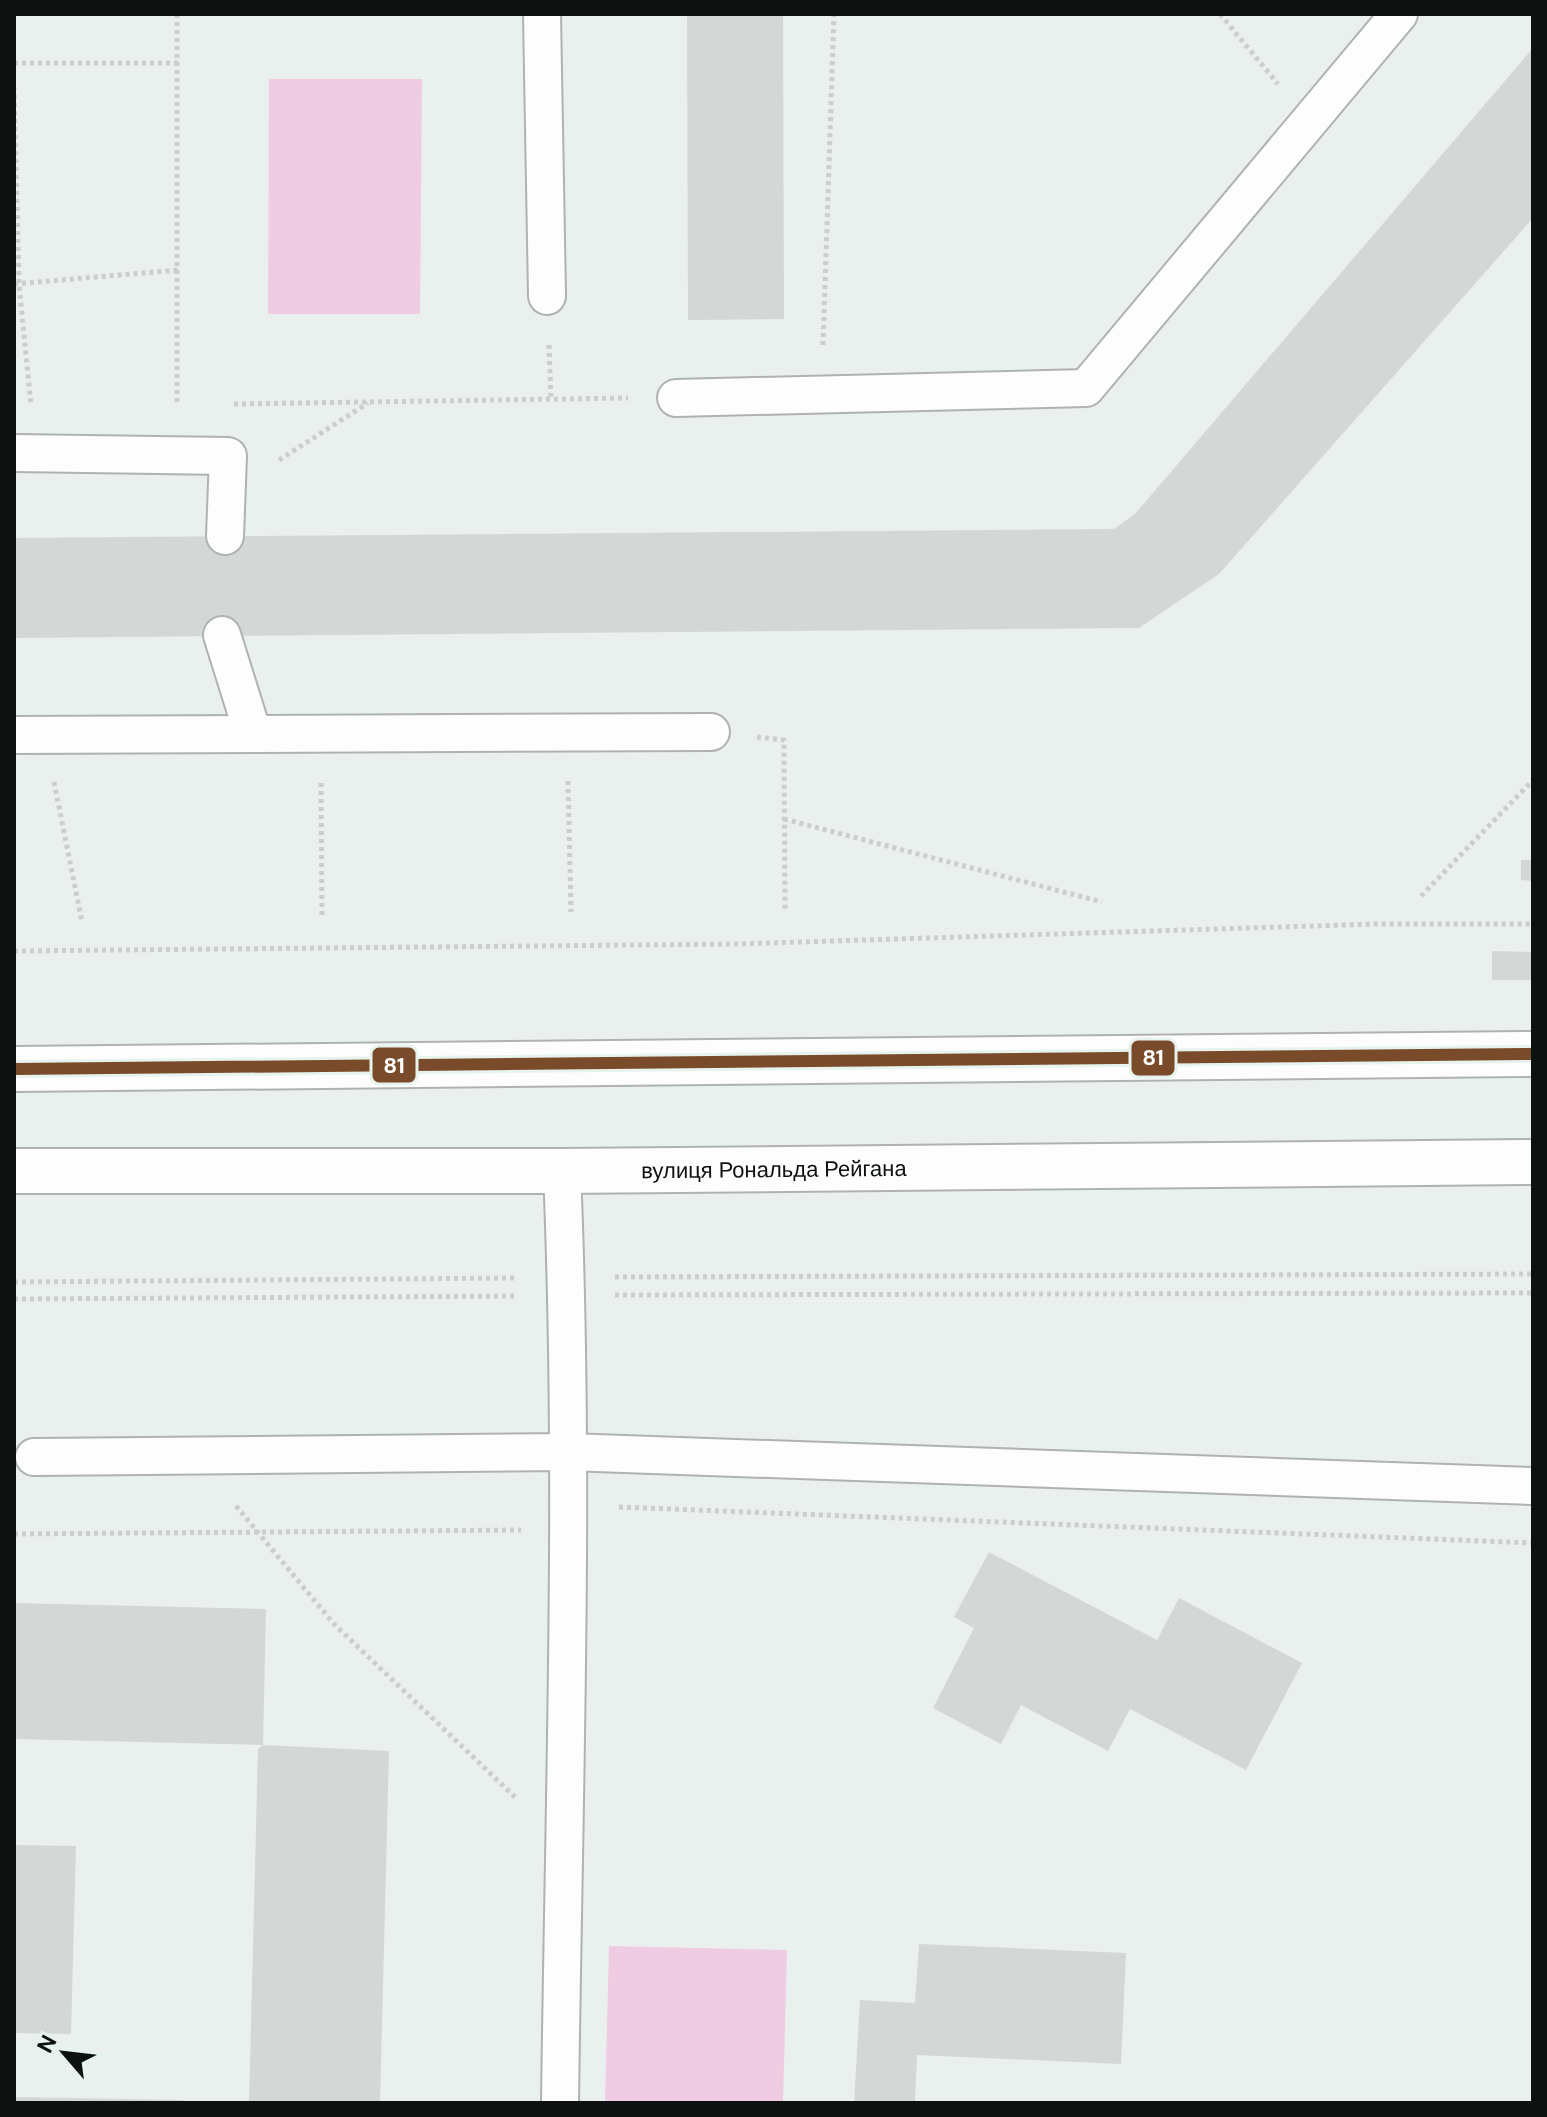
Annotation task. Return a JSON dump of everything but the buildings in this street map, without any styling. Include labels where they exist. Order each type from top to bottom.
[{"type":"main road","points":[[14,1069],[1533,1054]]},
{"type":"main road","name":"вулиця Рональда Рейгана","points":[[14,1171],[562,1171],[1533,1162]]},
{"type":"lane","points":[[542,14],[547,296]]},
{"type":"lane","points":[[676,398],[1086,388],[1399,14]]},
{"type":"lane","points":[[25,453],[228,456],[225,536]]},
{"type":"lane","points":[[222,635],[253,734]]},
{"type":"lane","points":[[30,735],[711,732]]},
{"type":"lane","points":[[560,2103],[568,1452],[567,1286],[562,1171]]},
{"type":"lane","points":[[34,1457],[568,1452],[1533,1486]]},
{"type":"path","points":[[177,14],[177,454]]},
{"type":"path","points":[[821,394],[834,14]]},
{"type":"path","points":[[1220,14],[1309,122]]},
{"type":"path","points":[[14,63],[178,63]]},
{"type":"path","points":[[14,87],[16,285],[25,453]]},
{"type":"path","points":[[16,285],[178,270]]},
{"type":"path","points":[[225,404],[676,398]]},
{"type":"path","points":[[226,493],[369,402]]},
{"type":"path","points":[[566,732],[571,912]]},
{"type":"path","points":[[711,732],[784,740],[785,909]]},
{"type":"path","points":[[321,733],[322,918]]},
{"type":"path","points":[[30,735],[82,922]]},
{"type":"path","points":[[1421,896],[1533,780]]},
{"type":"path","points":[[784,819],[1102,902]]},
{"type":"path","points":[[14,951],[736,944],[1375,924],[1533,924]]},
{"type":"path","points":[[14,1299],[567,1286],[1533,1274]]},
{"type":"path","points":[[14,1282],[1533,1293]]},
{"type":"path","points":[[195,1455],[334,1624],[563,1843]]},
{"type":"path","points":[[14,1534],[257,1532],[567,1518],[1533,1543]]},
{"type":"shaded area","points":[[269,79],[422,79],[420,314],[268,314]]},
{"type":"shaded area","points":[[609,1946],[787,1950],[783,2103],[605,2103]]},
{"type":"transit line","name":"81","points":[[14,1069],[1533,1054]]}]
